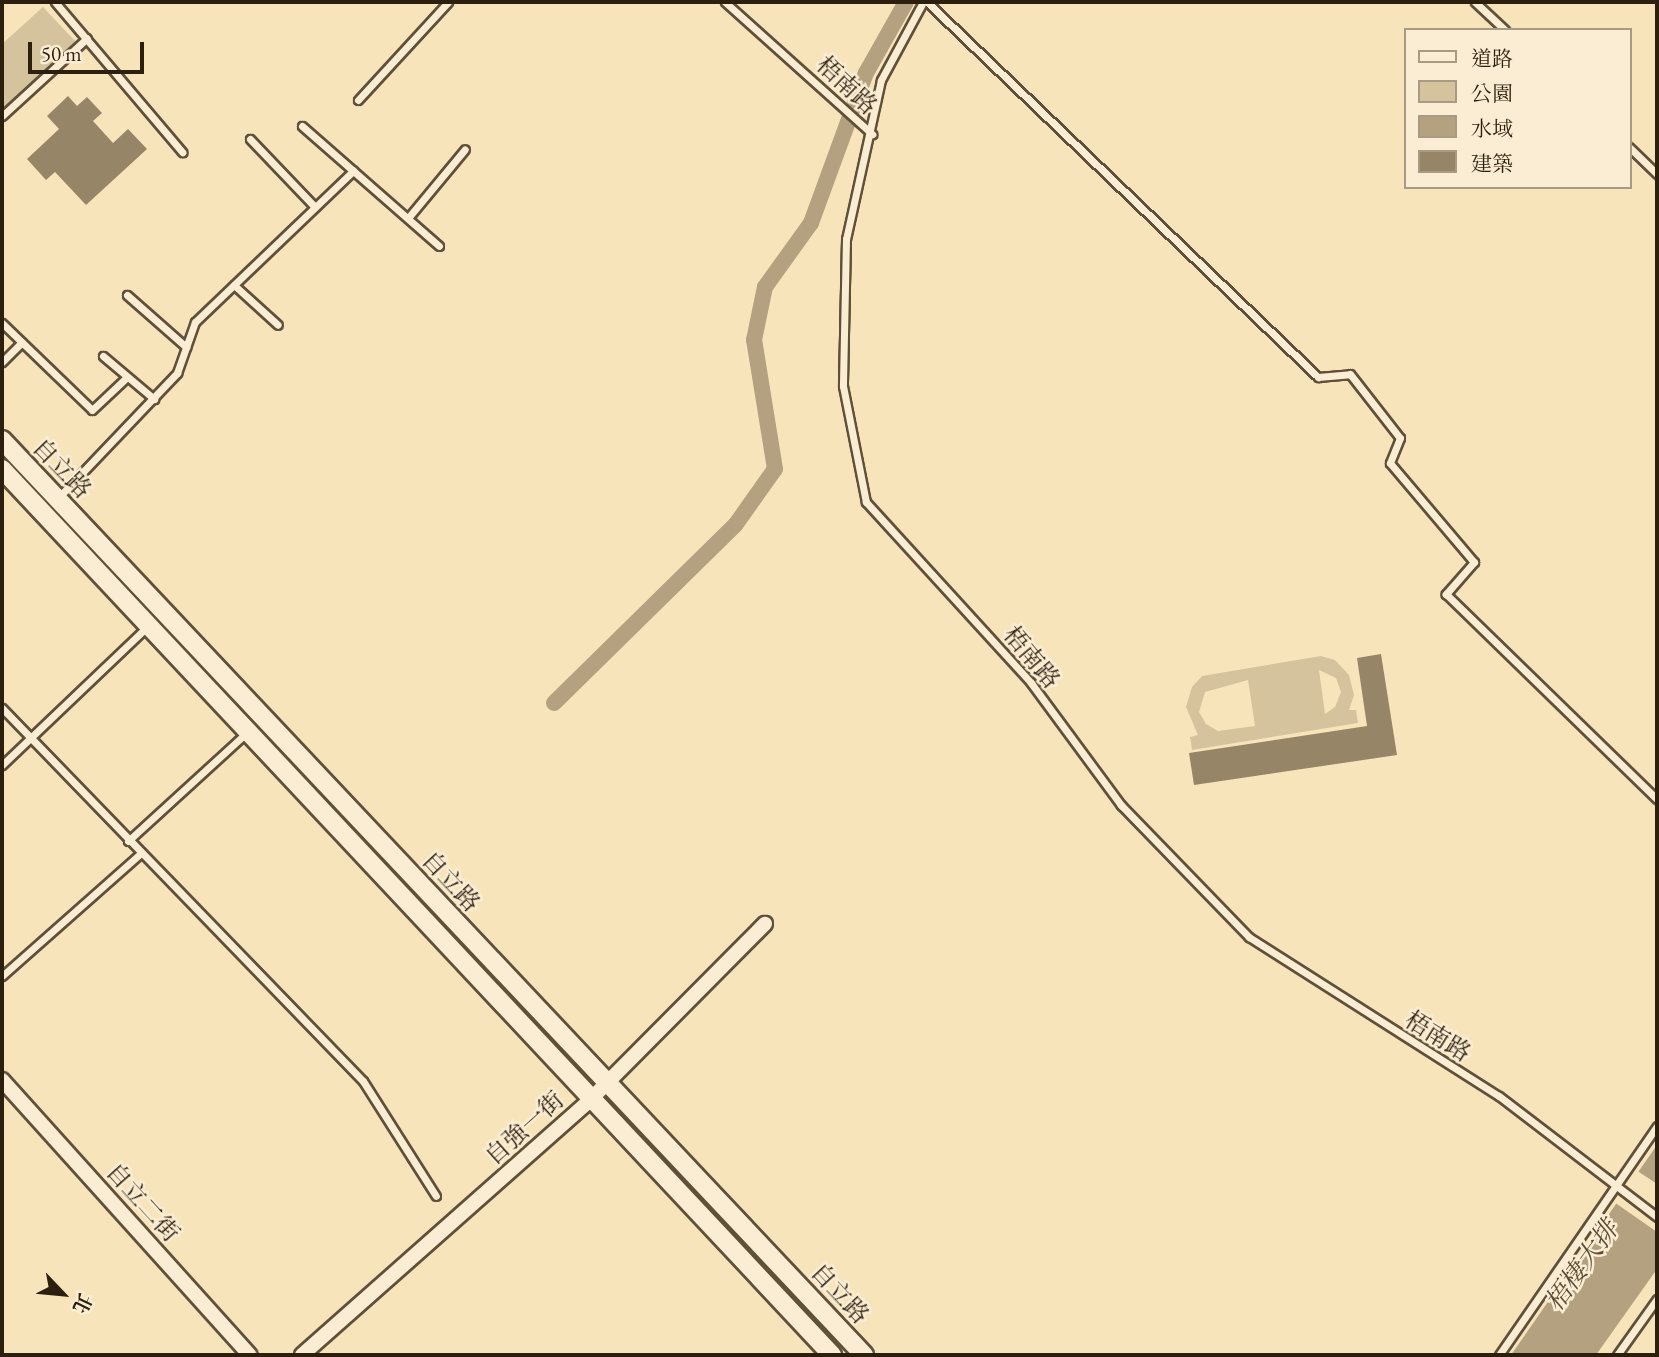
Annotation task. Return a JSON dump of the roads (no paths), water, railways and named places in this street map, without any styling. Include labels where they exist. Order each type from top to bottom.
[{"type":"street","name":"自立路","points":[[2,440],[864,1355]]},
{"type":"street","name":"自立路","points":[[2,469],[245,734],[832,1355]]},
{"type":"street","name":"自強一街","points":[[302,1355],[591,1099],[765,924]]},
{"type":"street","name":"自立二街","points":[[2,1080],[250,1355]]},
{"type":"lane","points":[[55,2],[182,152]]},
{"type":"lane","points":[[358,100],[448,2]]},
{"type":"lane","name":"梧南路","points":[[725,2],[872,134],[846,239],[843,386],[866,502],[1031,683],[1121,805],[1249,937],[1499,1096],[1657,1217]]},
{"type":"lane","points":[[872,134],[881,80],[925,2],[1318,377],[1350,374],[1400,438],[1390,463],[1474,562],[1446,594],[1657,799]]},
{"type":"lane","points":[[1475,2],[1503,28]]},
{"type":"lane","points":[[2,116],[87,38]]},
{"type":"lane","points":[[302,126],[439,246]]},
{"type":"lane","points":[[250,139],[315,207]]},
{"type":"lane","points":[[408,218],[465,149]]},
{"type":"lane","points":[[1631,149],[1657,174]]},
{"type":"lane","points":[[57,498],[177,373],[195,322],[353,171]]},
{"type":"lane","points":[[233,285],[278,325]]},
{"type":"lane","points":[[127,295],[186,347]]},
{"type":"lane","points":[[2,323],[92,410],[127,377]]},
{"type":"lane","points":[[2,362],[22,342]]},
{"type":"lane","points":[[103,356],[154,399]]},
{"type":"lane","points":[[2,765],[147,627]]},
{"type":"lane","points":[[2,708],[363,1081],[436,1196]]},
{"type":"lane","points":[[128,841],[245,734]]},
{"type":"lane","points":[[2,976],[141,853]]},
{"type":"lane","points":[[1499,1355],[1657,1126]]},
{"type":"lane","points":[[1617,1355],[1657,1299]]},
{"type":"water","name":"梧棲大排","points":[[1657,1145],[1657,1269],[1596,1355],[1511,1355]]},
{"type":"waterway","points":[[554,703],[736,524],[775,469],[754,340],[765,287],[811,223],[866,73],[906,2]]}]
